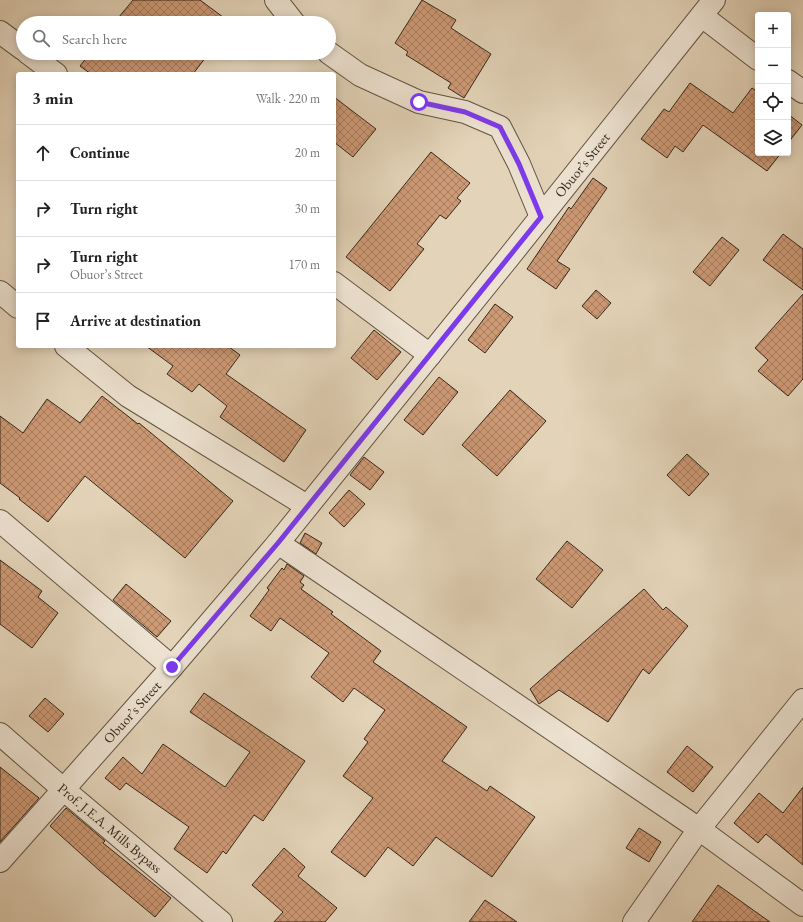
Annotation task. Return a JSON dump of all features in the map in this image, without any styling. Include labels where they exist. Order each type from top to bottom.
[{"type":"street","points":[[276,0],[289,16]]},
{"type":"street","points":[[708,8],[755,56]]},
{"type":"street","name":"Obuor’s Street","points":[[0,861],[172,667],[278,543],[708,8]]},
{"type":"street","points":[[0,32],[16,44]]},
{"type":"street","points":[[336,58],[360,75],[419,102],[465,112],[500,127],[519,164],[541,217]]},
{"type":"street","points":[[37,60],[53,72]]},
{"type":"street","points":[[791,83],[803,92]]},
{"type":"street","points":[[336,284],[430,354]]},
{"type":"street","points":[[0,292],[16,305]]},
{"type":"street","points":[[68,348],[128,396],[307,506]]},
{"type":"street","points":[[0,521],[172,667]]},
{"type":"street","points":[[278,543],[699,829],[803,905]]},
{"type":"street","points":[[634,922],[699,829],[803,700]]},
{"type":"street","name":"Prof. J.E.A. Mills Bypass","points":[[0,734],[221,922]]},
{"type":"building","points":[[133,0],[200,0],[222,16],[120,16]]},
{"type":"building","points":[[422,0],[456,20],[451,28],[491,54],[464,98],[448,88],[451,83],[406,55],[408,52],[395,43]]},
{"type":"building","points":[[85,60],[204,60],[195,72],[88,72],[80,66]]},
{"type":"building","points":[[690,83],[733,113],[752,88],[755,90],[755,156],[779,156],[767,171],[703,125],[683,152],[675,146],[667,158],[641,139],[664,109],[669,112]]},
{"type":"building","points":[[336,99],[376,129],[353,157],[336,144]]},
{"type":"building","points":[[791,116],[802,125],[791,139]]},
{"type":"building","points":[[431,152],[470,183],[457,198],[461,201],[446,219],[440,215],[417,244],[424,249],[390,291],[346,257]]},
{"type":"building","points":[[593,178],[607,188],[557,261],[570,269],[556,289],[527,269],[569,207],[571,209]]},
{"type":"building","points":[[783,234],[803,249],[803,290],[763,260]]},
{"type":"building","points":[[722,237],[739,250],[710,286],[693,272]]},
{"type":"building","points":[[596,290],[611,303],[597,319],[582,306]]},
{"type":"building","points":[[803,294],[803,379],[788,396],[758,371],[768,360],[755,348]]},
{"type":"building","points":[[495,304],[513,317],[485,353],[468,340]]},
{"type":"building","points":[[374,330],[401,352],[377,380],[351,358]]},
{"type":"building","points":[[149,348],[231,348],[240,355],[226,374],[306,430],[284,462],[220,417],[227,406],[199,384],[192,392],[167,374],[173,366]]},
{"type":"building","points":[[439,377],[458,392],[423,435],[404,420]]},
{"type":"building","points":[[510,390],[546,421],[497,476],[462,445]]},
{"type":"building","points":[[102,396],[138,424],[139,423],[233,501],[185,558],[85,476],[48,522],[0,483],[0,416],[23,433],[47,399],[80,423]]},
{"type":"building","points":[[687,454],[709,474],[689,496],[667,475]]},
{"type":"building","points":[[364,457],[384,472],[370,490],[350,475]]},
{"type":"building","points":[[349,490],[365,504],[344,527],[329,513]]},
{"type":"building","points":[[305,533],[322,543],[316,554],[300,543]]},
{"type":"building","points":[[567,541],[603,570],[572,608],[536,579]]},
{"type":"building","points":[[0,560],[42,591],[38,597],[58,613],[32,648],[0,624]]},
{"type":"building","points":[[287,564],[304,576],[300,582],[304,585],[301,589],[333,612],[331,614],[381,651],[373,662],[467,727],[442,761],[487,791],[490,786],[535,817],[492,877],[436,837],[413,866],[388,847],[365,877],[331,852],[373,798],[343,776],[368,742],[364,739],[385,710],[354,688],[343,702],[311,677],[329,653],[280,618],[271,631],[250,616],[269,590],[267,588],[282,568],[284,570]]},
{"type":"building","points":[[126,584],[171,621],[157,637],[113,600]]},
{"type":"building","points":[[644,589],[663,610],[666,607],[688,626],[649,674],[643,669],[608,722],[559,690],[539,704],[530,689]]},
{"type":"building","points":[[204,693],[305,761],[263,821],[254,815],[226,854],[223,851],[207,873],[174,849],[189,827],[126,783],[120,790],[105,778],[123,757],[142,774],[163,744],[225,787],[250,752],[190,712]]},
{"type":"building","points":[[45,698],[64,714],[48,732],[29,716]]},
{"type":"building","points":[[687,746],[713,767],[693,792],[667,772]]},
{"type":"building","points":[[0,767],[39,798],[0,842]]},
{"type":"building","points":[[803,787],[803,865],[766,834],[758,843],[734,823],[759,793],[783,813]]},
{"type":"building","points":[[66,808],[105,841],[103,843],[171,898],[155,917],[100,871],[50,826]]},
{"type":"building","points":[[639,828],[661,842],[649,862],[626,848]]},
{"type":"building","points":[[284,848],[305,867],[298,876],[337,908],[325,922],[274,922],[283,912],[252,885]]},
{"type":"building","points":[[718,885],[770,922],[692,922]]},
{"type":"building","points":[[485,900],[517,922],[469,922]]},
{"type":"route","points":[[172,667],[278,543],[541,217],[519,164],[500,127],[465,112],[419,102]]}]
